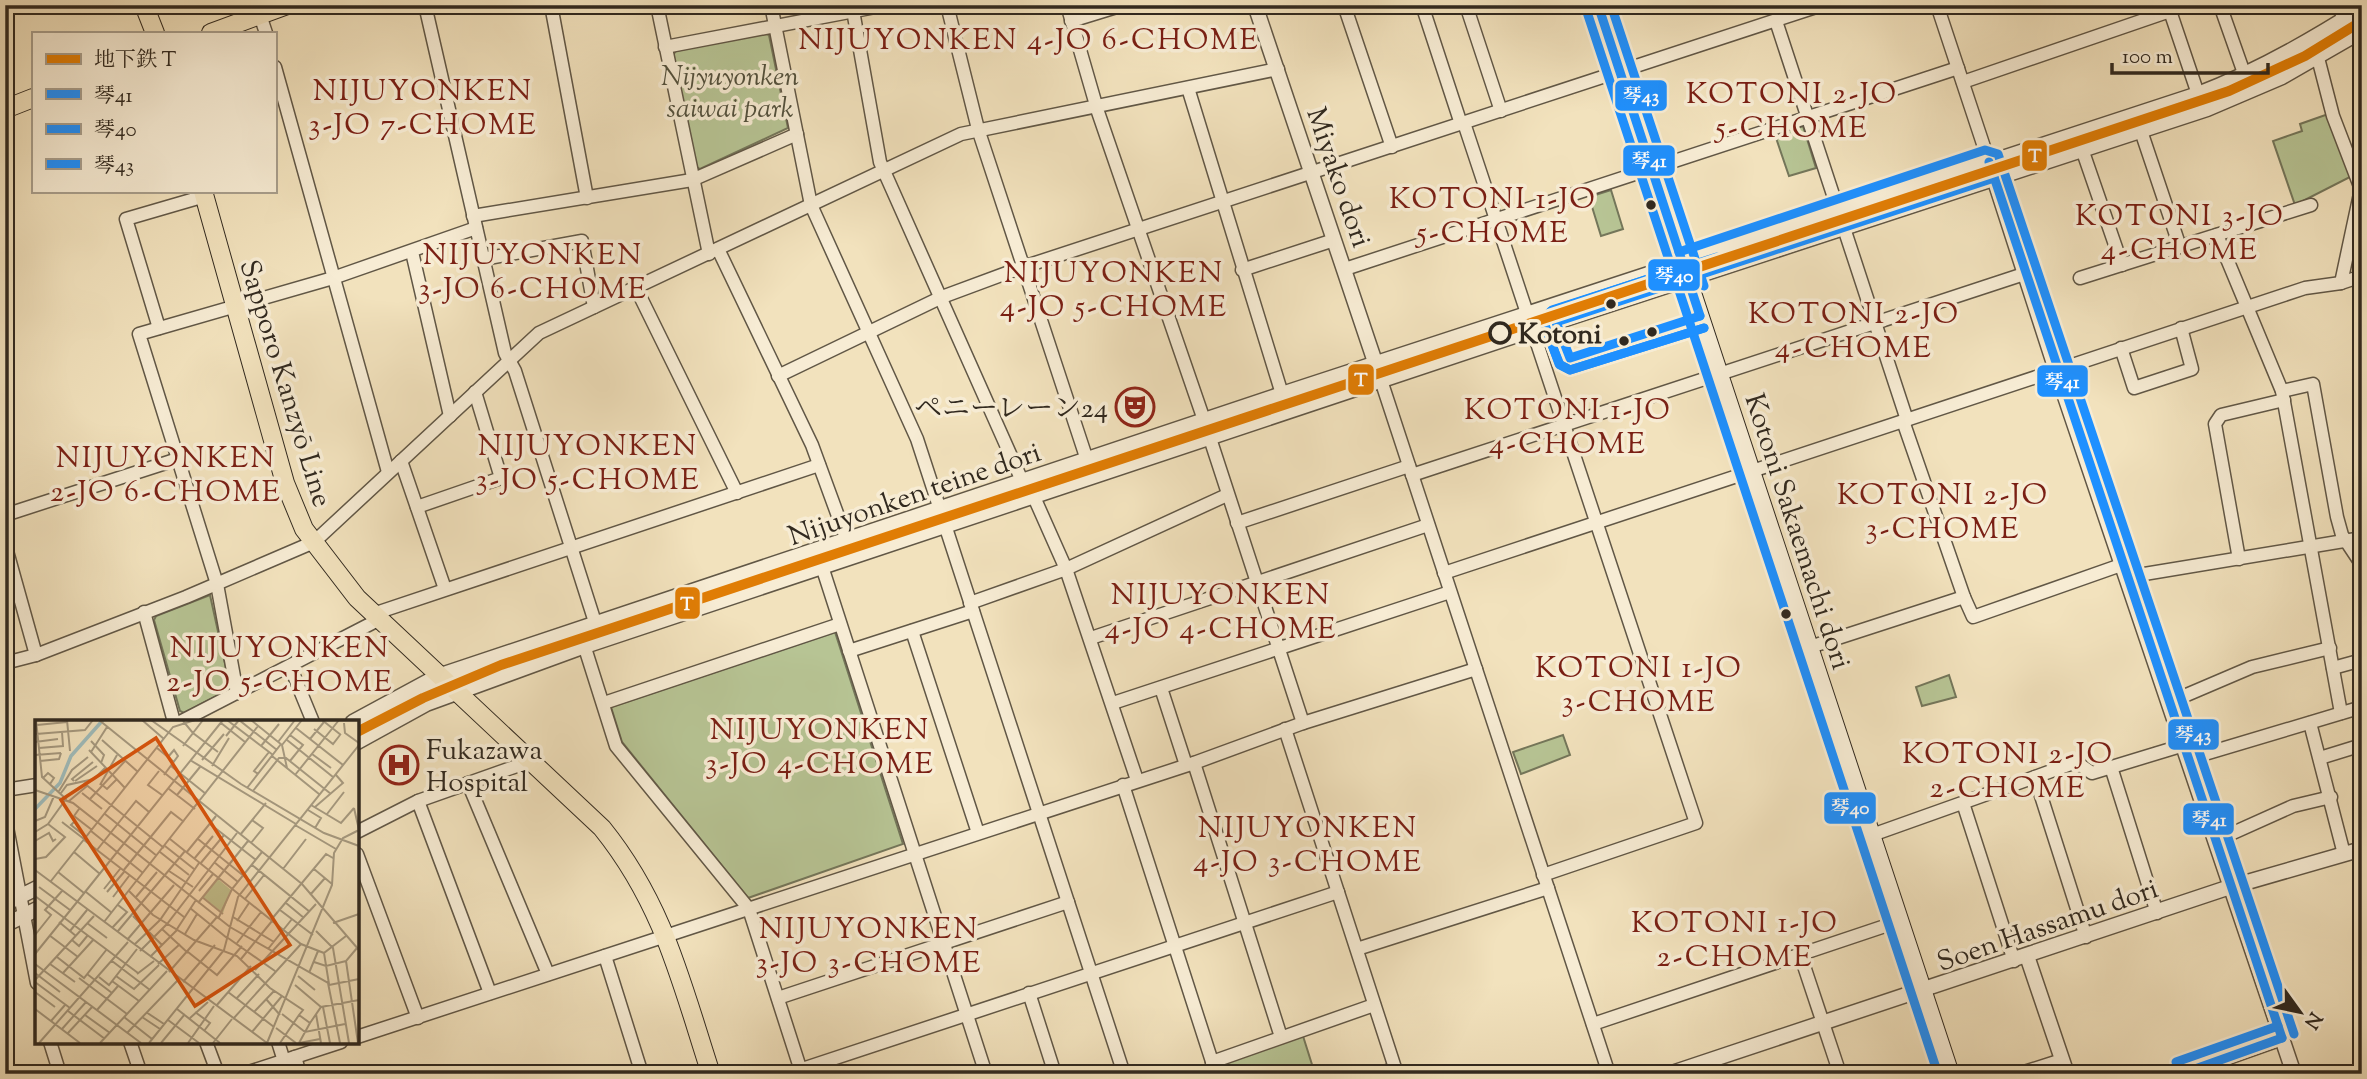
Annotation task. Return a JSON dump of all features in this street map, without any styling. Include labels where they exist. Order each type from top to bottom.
[{"type":"main road","points":[[144,5],[155,32]]},
{"type":"main road","points":[[214,32],[287,5]]},
{"type":"main road","name":"Kotoni Sakaemachi dori","points":[[1598,5],[1951,1074]]},
{"type":"main road","points":[[5,108],[32,98]]},
{"type":"main road","name":"Sapporo Kanzyō Line","points":[[204,193],[285,482],[304,529],[333,570],[376,617],[602,828],[622,852],[649,894],[666,934],[711,1074]]},
{"type":"street","points":[[425,5],[483,260],[509,361],[515,371],[601,641]]},
{"type":"street","points":[[551,5],[587,198]]},
{"type":"street","points":[[657,5],[692,180],[713,252],[778,376],[820,465],[853,556]]},
{"type":"street","points":[[771,5],[811,205],[917,439],[1124,1074]]},
{"type":"street","points":[[665,47],[852,8],[886,5]]},
{"type":"street","points":[[947,5],[978,129],[1087,460]]},
{"type":"street","points":[[1067,5],[1096,106],[1204,420],[1303,723]]},
{"type":"street","points":[[1072,21],[1123,5]]},
{"type":"street","name":"Miyako dori","points":[[1255,5],[1376,365]]},
{"type":"street","points":[[1344,5],[1392,147]]},
{"type":"street","points":[[1422,5],[1696,823],[1543,875]]},
{"type":"street","points":[[1466,5],[1501,111]]},
{"type":"street","points":[[778,376],[868,330],[942,297],[1023,267],[1822,5]]},
{"type":"street","points":[[2220,5],[2245,76]]},
{"type":"street","points":[[2338,5],[2343,21],[2359,37]]},
{"type":"street","points":[[1938,6],[2024,274],[2294,1074]]},
{"type":"street","points":[[852,8],[880,162],[1023,483],[1034,497],[1066,569],[1137,780]]},
{"type":"street","name":"Nijuyonken teine dori","points":[[359,741],[455,691],[1532,330],[1840,212],[2198,94],[2245,76],[2362,8]]},
{"type":"street","points":[[1963,82],[2170,10],[2198,94]]},
{"type":"street","points":[[260,15],[265,32]]},
{"type":"street","points":[[1776,21],[1876,322],[1905,421],[1973,617],[2124,571],[2239,559],[2362,538]]},
{"type":"street","name":"Nijuyonken teine dori","points":[[357,720],[439,676],[1023,483],[1282,394],[1527,314],[1845,228],[2207,109],[2282,77],[2359,37]]},
{"type":"street","points":[[2318,58],[2333,116],[2361,189],[2341,283]]},
{"type":"street","points":[[1345,269],[1958,68]]},
{"type":"street","points":[[5,663],[36,655],[217,584],[314,542],[539,333],[961,134],[1278,69]]},
{"type":"street","points":[[276,71],[388,472]]},
{"type":"street","points":[[1188,88],[1282,394]]},
{"type":"street","points":[[2141,131],[2180,247]]},
{"type":"street","points":[[237,693],[217,584],[139,334],[412,252],[475,222],[587,198],[692,180],[797,134]]},
{"type":"street","points":[[2082,149],[2122,265]]},
{"type":"street","points":[[159,328],[126,219],[204,193]]},
{"type":"street","points":[[2080,278],[2311,205]]},
{"type":"street","points":[[2217,235],[2283,396],[2341,713]]},
{"type":"street","points":[[1242,270],[1334,240]]},
{"type":"street","points":[[483,260],[582,241],[594,307]]},
{"type":"street","points":[[412,252],[450,415]]},
{"type":"street","points":[[1237,523],[1562,425],[2024,274]]},
{"type":"street","points":[[1444,573],[2180,328],[2305,288],[2341,283],[2362,275]]},
{"type":"street","points":[[636,288],[737,493]]},
{"type":"street","points":[[2121,348],[2134,388],[2192,369],[2180,328]]},
{"type":"street","points":[[1376,365],[1609,1074]]},
{"type":"street","points":[[2239,559],[2215,424],[2221,415],[2313,384],[2337,517],[2347,542],[2362,565]]},
{"type":"street","points":[[417,506],[501,478],[475,392]]},
{"type":"street","points":[[5,515],[178,459]]},
{"type":"street","points":[[401,461],[445,589]]},
{"type":"street","points":[[184,720],[376,617],[445,589],[820,465]]},
{"type":"street","points":[[849,651],[912,631],[1066,569],[1227,495]]},
{"type":"street","points":[[1091,638],[1428,525]]},
{"type":"street","points":[[5,544],[36,655]]},
{"type":"street","points":[[817,551],[986,1074]]},
{"type":"street","points":[[1113,704],[1451,592]]},
{"type":"street","points":[[1810,648],[1964,597]]},
{"type":"street","points":[[144,612],[173,720]]},
{"type":"street","points":[[604,703],[840,624]]},
{"type":"street","points":[[579,629],[616,746],[749,909],[802,1072]]},
{"type":"street","points":[[912,631],[978,832]]},
{"type":"street","points":[[2169,702],[2252,667],[2330,648]]},
{"type":"street","points":[[2333,668],[2362,660]]},
{"type":"street","points":[[289,666],[312,720]]},
{"type":"street","points":[[359,1036],[1190,764],[1303,723],[1476,670]]},
{"type":"street","points":[[1161,688],[1245,922],[1282,1037]]},
{"type":"street","points":[[1872,835],[2076,762],[2091,773],[2310,723],[2362,707]]},
{"type":"street","points":[[2310,723],[2344,854]]},
{"type":"street","points":[[1285,729],[1396,1071],[1380,1074]]},
{"type":"street","points":[[2320,758],[2362,745]]},
{"type":"street","points":[[359,831],[418,801],[531,761]]},
{"type":"street","points":[[2111,767],[2157,913]]},
{"type":"street","points":[[2035,777],[2086,937]]},
{"type":"street","points":[[468,783],[548,974]]},
{"type":"street","points":[[5,790],[35,785]]},
{"type":"street","points":[[1123,785],[1214,1068],[1282,1037],[1374,1005]]},
{"type":"street","points":[[2215,841],[2293,806],[2331,797]]},
{"type":"street","points":[[418,801],[491,993]]},
{"type":"street","points":[[1963,803],[2065,1067],[2018,1074]]},
{"type":"street","points":[[5,817],[22,896],[31,912],[35,959]]},
{"type":"street","name":"Soen Hassamu dori","points":[[1669,1074],[2230,887],[2362,849]]},
{"type":"street","points":[[359,859],[418,1018]]},
{"type":"street","points":[[1356,949],[1548,888]]},
{"type":"street","points":[[5,904],[35,889]]},
{"type":"street","points":[[787,1074],[802,1072],[965,1014],[1338,892]]},
{"type":"street","points":[[778,998],[1068,902]]},
{"type":"street","points":[[5,925],[31,912]]},
{"type":"street","points":[[1593,1024],[1900,921]]},
{"type":"street","points":[[1800,954],[1840,1074]]},
{"type":"street","points":[[605,957],[642,1074]]},
{"type":"street","points":[[1029,993],[1055,1074]]},
{"type":"street","points":[[2180,1074],[2282,1038]]},
{"type":"street","points":[[51,1044],[60,1074]]},
{"type":"street","points":[[131,1044],[141,1074]]},
{"type":"street","points":[[207,1044],[218,1074]]},
{"type":"street","points":[[279,1044],[300,1074]]},
{"type":"street","points":[[243,1074],[335,1044]]},
{"type":"green space","name":"Nijyuyonken saiwai park","points":[[765,33],[769,35],[788,128],[700,169],[695,166],[673,55],[676,51]]},
{"type":"green space","points":[[2331,113],[2350,177],[2295,205],[2273,141],[2302,131],[2300,124]]},
{"type":"green space","points":[[1803,126],[1816,168],[1789,176],[1775,135]]},
{"type":"green space","points":[[1611,190],[1623,229],[1601,236],[1589,197]]},
{"type":"green space","points":[[210,595],[230,686],[228,690],[184,713],[180,711],[154,620],[156,616]]},
{"type":"green space","points":[[835,632],[903,844],[748,898],[622,742],[611,707]]},
{"type":"green space","points":[[1949,675],[1956,697],[1922,706],[1916,687]]},
{"type":"green space","points":[[1563,735],[1570,755],[1521,774],[1513,752]]},
{"type":"green space","points":[[1303,1036],[1315,1074],[1225,1074],[1221,1064]]},
{"type":"metro line","name":"T","points":[[359,731],[423,698],[501,665],[2229,91],[2305,56],[2362,21]]},
{"type":"transit line","name":"琴41","points":[[1598,5],[1700,316]]},
{"type":"transit line","name":"琴43","points":[[1611,5],[1704,286]]},
{"type":"transit line","name":"琴40","points":[[1586,9],[1938,1074]]},
{"type":"transit line","name":"琴43","points":[[1679,252],[1985,150],[1998,154],[2294,1034]]},
{"type":"transit line","name":"琴41","points":[[1989,162],[2282,1038]]},
{"type":"transit line","name":"琴41","points":[[1556,322],[1994,178]]},
{"type":"transit line","name":"琴43","points":[[1704,328],[1570,370],[1559,364],[1544,322],[1552,310],[1717,257]]},
{"type":"transit line","name":"琴40","points":[[1684,267],[1551,311],[1545,317],[1544,325],[1560,365],[1570,370],[1704,328]]},
{"type":"transit line","name":"琴41","points":[[1556,322],[1570,358],[1700,316]]},
{"type":"transit line","name":"琴43","points":[[2176,1062],[2278,1026]]},
{"type":"transit line","name":"琴41","points":[[2181,1074],[2282,1038]]},
{"type":"place","name":"Kotoni","points":[[1500,333]]},
{"type":"place","name":"ペニーレーン24","points":[[1135,407]]},
{"type":"place","name":"Fukazawa Hospital","points":[[399,765]]},
{"type":"district","name":"NIJUYONKEN 4-JO 6-CHOME","points":[[1029,39]]},
{"type":"district","name":"NIJUYONKEN 3-JO 7-CHOME","points":[[423,107]]},
{"type":"district","name":"KOTONI 2-JO 5-CHOME","points":[[1792,110]]},
{"type":"district","name":"KOTONI 1-JO 5-CHOME","points":[[1493,215]]},
{"type":"district","name":"KOTONI 3-JO 4-CHOME","points":[[2180,232]]},
{"type":"district","name":"NIJUYONKEN 3-JO 6-CHOME","points":[[533,271]]},
{"type":"district","name":"NIJUYONKEN 4-JO 5-CHOME","points":[[1114,289]]},
{"type":"district","name":"KOTONI 2-JO 4-CHOME","points":[[1854,330]]},
{"type":"district","name":"KOTONI 1-JO 4-CHOME","points":[[1568,426]]},
{"type":"district","name":"NIJUYONKEN 3-JO 5-CHOME","points":[[588,462]]},
{"type":"district","name":"NIJUYONKEN 2-JO 6-CHOME","points":[[166,474]]},
{"type":"district","name":"KOTONI 2-JO 3-CHOME","points":[[1943,511]]},
{"type":"district","name":"NIJUYONKEN 4-JO 4-CHOME","points":[[1221,611]]},
{"type":"district","name":"NIJUYONKEN 2-JO 5-CHOME","points":[[280,664]]},
{"type":"district","name":"KOTONI 1-JO 3-CHOME","points":[[1639,684]]},
{"type":"district","name":"NIJUYONKEN 3-JO 4-CHOME","points":[[820,746]]},
{"type":"district","name":"KOTONI 2-JO 2-CHOME","points":[[2008,770]]},
{"type":"district","name":"NIJUYONKEN 4-JO 3-CHOME","points":[[1308,844]]},
{"type":"district","name":"KOTONI 1-JO 2-CHOME","points":[[1735,939]]},
{"type":"district","name":"NIJUYONKEN 3-JO 3-CHOME","points":[[869,946]]}]
